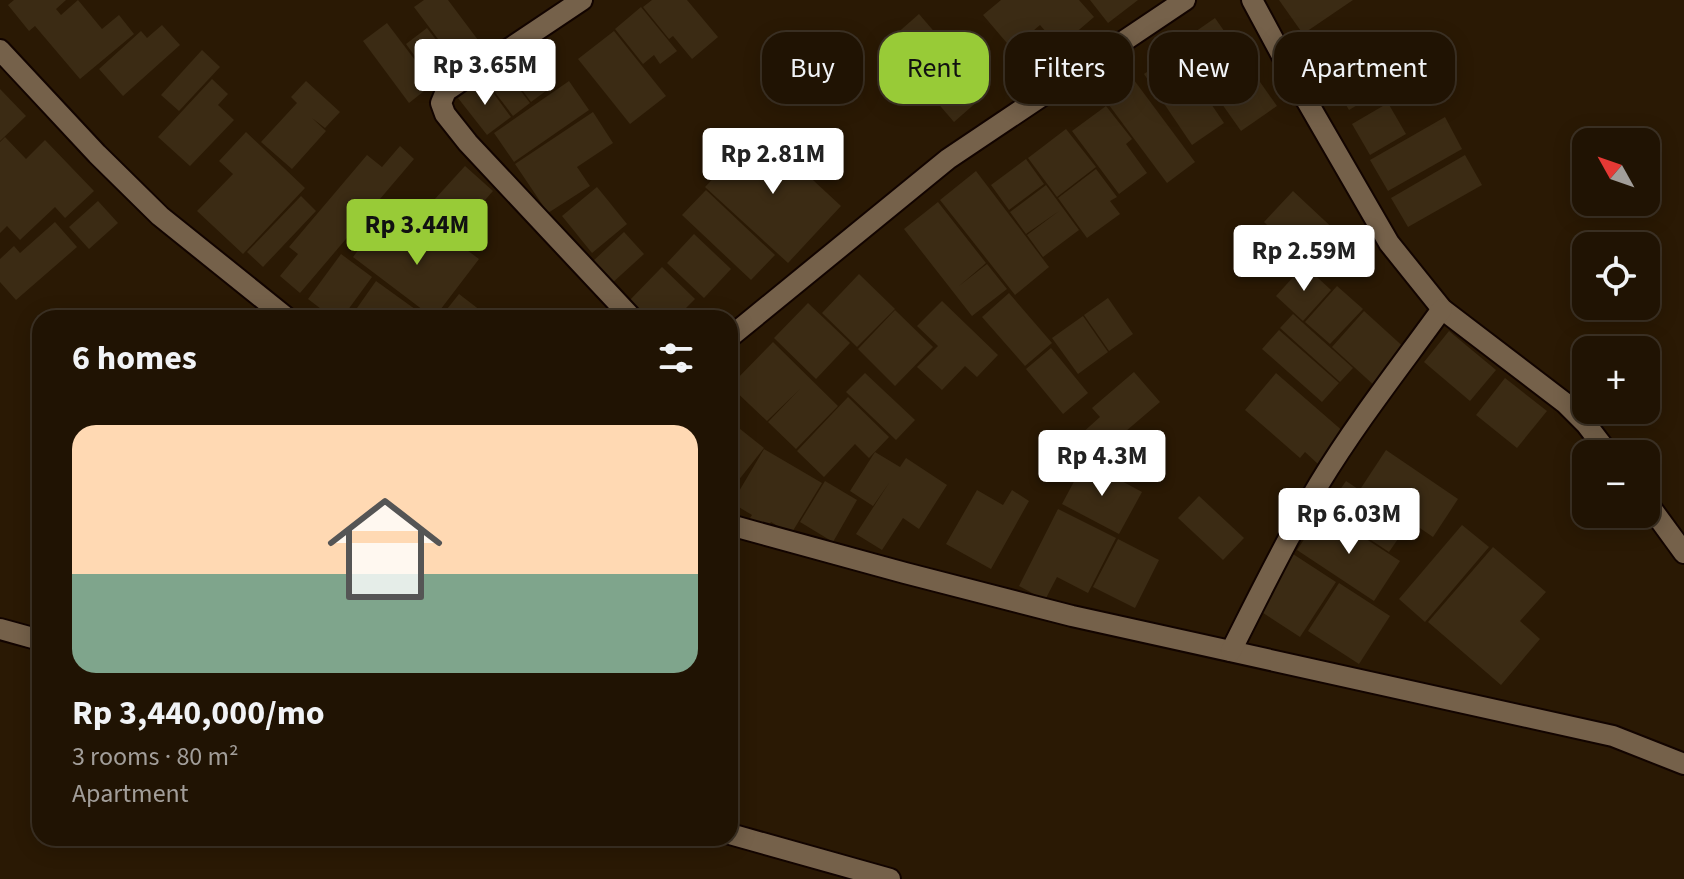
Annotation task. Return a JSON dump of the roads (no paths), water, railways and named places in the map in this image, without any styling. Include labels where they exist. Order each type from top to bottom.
[{"type":"street","points":[[582,0],[446,91],[441,103],[445,114],[468,143],[625,310]]},
{"type":"street","points":[[738,330],[948,159],[1185,0]]},
{"type":"street","points":[[1252,0],[1389,243],[1442,309],[1565,403],[1598,440]]},
{"type":"street","points":[[0,50],[160,216],[277,310]]},
{"type":"street","points":[[1231,651],[1282,547],[1320,482],[1442,309]]},
{"type":"street","points":[[1660,520],[1684,553]]},
{"type":"street","points":[[738,527],[1072,616],[1613,736],[1684,764]]},
{"type":"street","points":[[0,629],[32,638]]},
{"type":"street","points":[[738,836],[890,879]]}]
